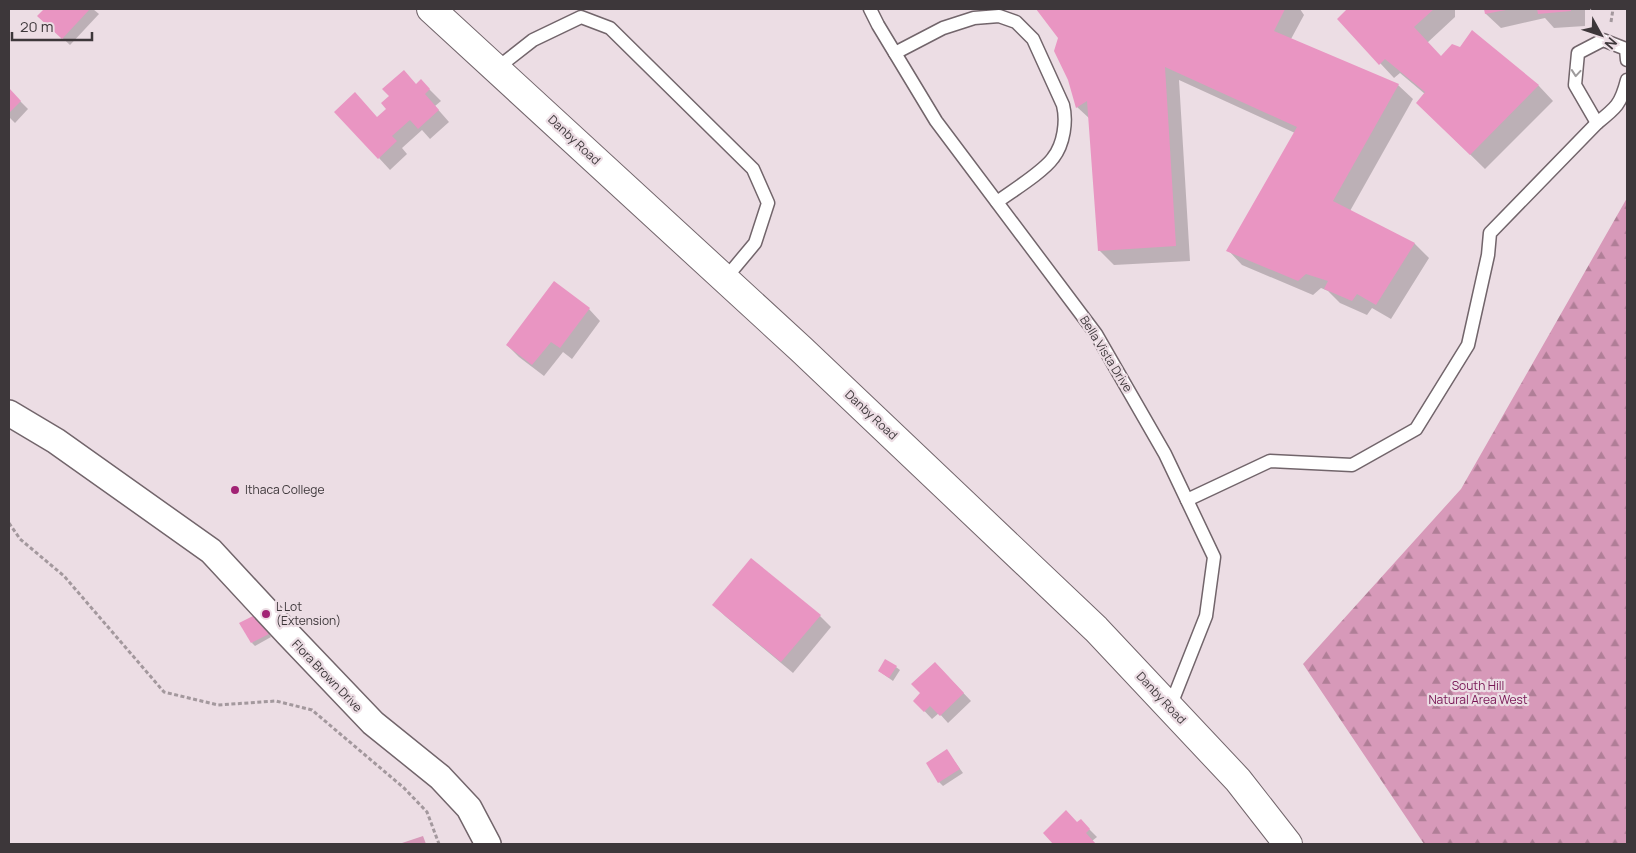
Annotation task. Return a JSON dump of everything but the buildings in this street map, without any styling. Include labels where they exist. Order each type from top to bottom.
[{"type":"main road","name":"Danby Road","points":[[431,9],[801,349],[1096,629],[1238,780],[1288,844]]},
{"type":"street","name":"Flora Brown Drive","points":[[9,413],[56,441],[211,551],[373,723],[440,776],[469,808],[488,844]]},
{"type":"lane","name":"Bella Vista Drive","points":[[870,9],[936,121],[1096,334],[1165,454],[1214,557],[1206,616],[1170,707]]},
{"type":"lane","points":[[895,53],[943,28],[974,18],[999,16],[1016,22],[1033,39],[1063,104],[1066,116],[1062,139],[1054,158],[997,202]]},
{"type":"lane","points":[[496,69],[533,40],[581,17],[610,28],[753,169],[768,203],[755,242],[725,279]]},
{"type":"lane","points":[[1597,122],[1575,85],[1578,53],[1603,40],[1626,49],[1627,60]]},
{"type":"lane","points":[[1187,500],[1270,461],[1352,465],[1416,429],[1468,345],[1488,255],[1490,233],[1597,122],[1613,111],[1623,98],[1627,80]]},
{"type":"path","points":[[1611,22],[1613,9]]},
{"type":"path","points":[[9,523],[20,539],[64,576],[164,692],[218,705],[276,701],[312,710],[404,788],[427,812],[439,844]]},
{"type":"green space","name":"South Hill Natural Area West","points":[[1627,198],[1627,844],[1424,844],[1303,664],[1461,489]]},
{"type":"green space","points":[[423,836],[426,844],[399,844]]},
{"type":"place","name":"Ithaca College","points":[[235,490]]},
{"type":"place","name":"L Lot (Extension)","points":[[266,614]]}]
